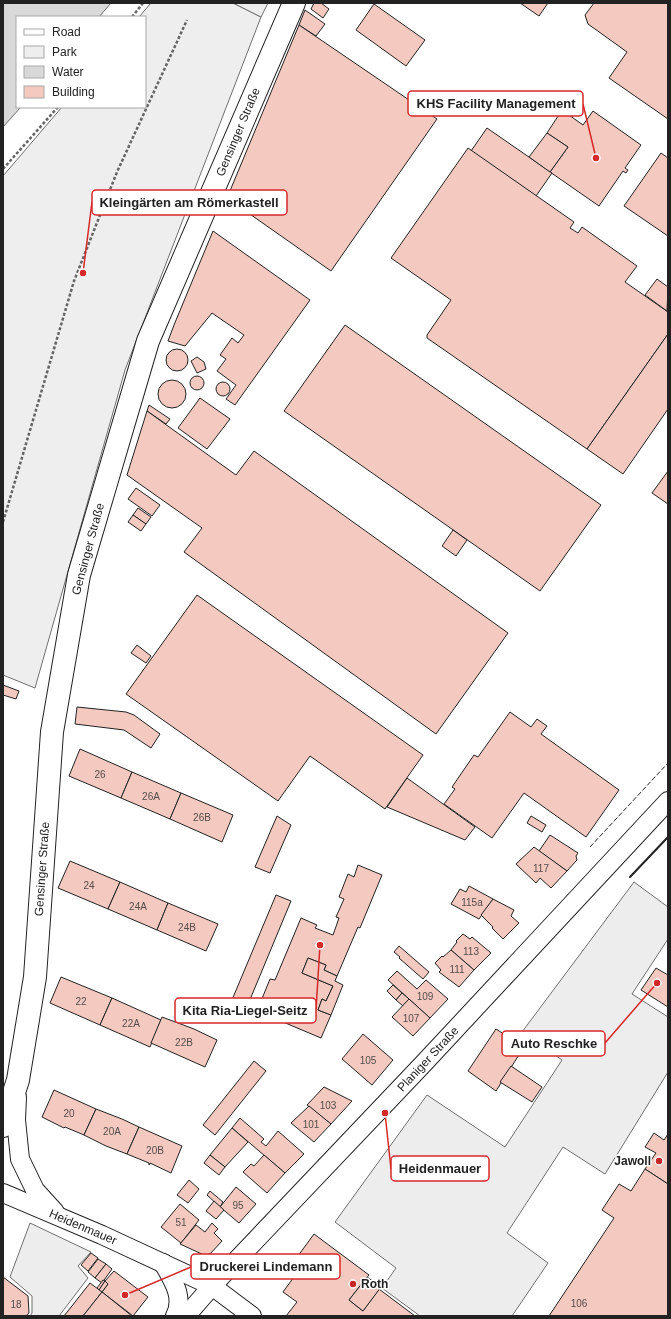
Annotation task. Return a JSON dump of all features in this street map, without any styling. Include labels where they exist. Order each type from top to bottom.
[{"type":"street","name":"Gensinger Straße","points":[[3,1126],[18,1080],[35,977],[52,732],[79,575],[148,341],[294,3]]},
{"type":"street","name":"Planiger Straße","points":[[186,1316],[212,1286],[413,1075],[668,801]]},
{"type":"street","points":[[18,1080],[16,1120],[20,1159],[35,1190],[59,1217]]},
{"type":"street","name":"Heidenmauer","points":[[3,1192],[212,1286],[252,1316]]},
{"type":"street","points":[[163,1263],[176,1287],[179,1299],[176,1316]]},
{"type":"path","points":[[133,16],[143,3]]},
{"type":"path","points":[[3,522],[74,281],[117,172],[187,20]]},
{"type":"path","points":[[3,169],[57,108]]},
{"type":"green space","points":[[151,3],[233,3],[261,17],[125,370],[35,688],[3,675],[3,176],[61,108],[146,108],[146,16],[140,16]]},
{"type":"shaded area","points":[[233,3],[268,3],[261,17]]},
{"type":"shaded area","points":[[634,882],[668,907],[668,939],[632,994],[668,1017],[668,1072],[605,1174],[563,1147],[507,1233],[548,1263],[512,1316],[420,1316],[382,1288],[396,1268],[335,1222],[427,1095],[505,1147],[562,1060],[522,1032]]},
{"type":"shaded area","points":[[30,1223],[91,1252],[78,1266],[88,1278],[59,1316],[30,1316],[32,1313],[32,1296],[10,1277]]},
{"type":"water","points":[[3,3],[111,3],[100,16],[16,16],[16,108],[20,108],[3,127]]},
{"type":"building","points":[[314,3],[321,3],[329,9],[323,18],[311,9]]},
{"type":"building","points":[[520,3],[548,3],[539,16]]},
{"type":"building","points":[[594,3],[668,3],[668,119],[609,78],[627,52],[588,24],[585,15]]},
{"type":"building","points":[[374,4],[425,40],[406,66],[356,30]]},
{"type":"building","points":[[305,10],[325,24],[316,36],[299,25]]},
{"type":"building","points":[[299,25],[437,119],[331,271],[227,198]]},
{"type":"building","points":[[562,110],[583,125],[593,111],[641,145],[625,168],[628,170],[626,173],[623,171],[599,206],[550,172],[568,147],[547,133]]},
{"type":"building","points":[[487,128],[552,173],[536,196],[471,151]]},
{"type":"building","points":[[547,133],[568,147],[550,172],[529,157]]},
{"type":"building","points":[[468,148],[574,222],[570,228],[578,233],[582,227],[637,266],[625,282],[668,312],[668,334],[587,449],[427,338],[427,335],[451,300],[391,258]]},
{"type":"building","points":[[661,153],[668,158],[668,236],[624,206]]},
{"type":"building","points":[[213,231],[310,300],[235,405],[226,399],[236,385],[217,371],[226,359],[220,355],[232,338],[238,343],[244,335],[212,313],[185,346],[168,341]]},
{"type":"building","points":[[657,279],[668,287],[667,311],[645,295]]},
{"type":"building","points":[[345,325],[601,505],[540,591],[284,411]]},
{"type":"building","points":[[668,334],[668,409],[623,474],[587,449]]},
{"type":"building","points":[[173,349],[181,349],[188,356],[188,364],[181,371],[173,371],[166,364],[166,356]]},
{"type":"building","points":[[197,357],[204,362],[206,369],[197,373],[191,361]]},
{"type":"building","points":[[194,376],[200,376],[204,380],[204,386],[200,390],[194,390],[190,386],[190,380]]},
{"type":"building","points":[[172,380],[178,381],[182,384],[185,388],[185,400],[182,404],[178,407],[172,408],[166,407],[162,404],[159,400],[158,394],[159,388],[162,384],[166,381]]},
{"type":"building","points":[[223,382],[228,384],[230,389],[228,394],[223,396],[218,394],[216,389],[218,384]]},
{"type":"building","points":[[200,398],[230,419],[207,449],[178,428]]},
{"type":"building","points":[[149,405],[170,419],[166,424],[147,411]]},
{"type":"building","points":[[147,411],[236,475],[254,451],[508,633],[436,734],[184,552],[202,528],[127,475]]},
{"type":"building","points":[[668,471],[668,504],[652,493]]},
{"type":"building","points":[[136,488],[160,505],[152,516],[128,499]]},
{"type":"building","points":[[138,508],[151,517],[146,524],[133,515]]},
{"type":"building","points":[[133,515],[146,524],[141,531],[128,522]]},
{"type":"building","points":[[453,530],[467,540],[456,556],[442,546]]},
{"type":"building","points":[[197,595],[423,755],[385,809],[310,756],[278,801],[126,694]]},
{"type":"building","points":[[137,645],[151,656],[146,663],[131,653]]},
{"type":"building","points":[[3,685],[19,691],[16,699],[3,695]]},
{"type":"building","points":[[77,707],[126,712],[134,715],[160,734],[151,748],[124,730],[75,724]]},
{"type":"building","points":[[510,712],[531,727],[537,719],[547,726],[541,734],[619,790],[586,837],[524,793],[492,838],[444,804],[455,789],[452,787],[474,755],[478,757]]},
{"type":"building","points":[[80,749],[132,772],[121,798],[69,776]]},
{"type":"building","points":[[132,772],[181,793],[170,819],[121,798]]},
{"type":"building","points":[[407,778],[475,827],[465,840],[387,807]]},
{"type":"building","points":[[181,793],[233,815],[222,842],[170,819]]},
{"type":"building","points":[[277,816],[291,825],[270,873],[255,867]]},
{"type":"building","points":[[531,816],[546,825],[542,832],[527,823]]},
{"type":"building","points":[[550,835],[578,853],[576,856],[577,860],[567,871],[539,851]]},
{"type":"building","points":[[534,847],[567,871],[551,888],[540,878],[536,883],[516,864]]},
{"type":"building","points":[[70,861],[120,882],[108,909],[58,888]]},
{"type":"building","points":[[358,865],[382,875],[360,928],[358,927],[337,976],[324,970],[326,965],[308,958],[302,973],[333,986],[326,1001],[322,999],[318,1010],[331,1015],[321,1038],[257,1011],[270,979],[275,980],[301,918],[317,925],[315,928],[333,935],[339,918],[336,917],[344,899],[339,897],[348,874],[354,877]]},
{"type":"building","points":[[120,882],[168,903],[157,930],[108,909]]},
{"type":"building","points":[[469,886],[493,899],[479,919],[451,904],[460,889],[466,892]]},
{"type":"building","points":[[276,895],[291,901],[244,1014],[229,1007]]},
{"type":"building","points":[[493,899],[514,910],[511,916],[519,923],[503,939],[481,915]]},
{"type":"building","points":[[168,903],[218,924],[206,951],[157,930]]},
{"type":"building","points":[[463,934],[470,939],[472,937],[491,953],[474,970],[451,950],[457,942],[456,941]]},
{"type":"building","points":[[399,946],[429,972],[423,979],[394,952]]},
{"type":"building","points":[[451,950],[474,970],[459,987],[439,972],[441,970],[435,963]]},
{"type":"building","points":[[308,958],[326,965],[324,970],[337,976],[335,981],[343,985],[331,1015],[318,1010],[322,999],[326,1001],[333,986],[302,973]]},
{"type":"building","points":[[656,968],[668,975],[668,1007],[641,990]]},
{"type":"building","points":[[397,971],[417,989],[426,980],[448,999],[430,1018],[388,980]]},
{"type":"building","points":[[61,977],[112,998],[100,1025],[50,1003]]},
{"type":"building","points":[[393,985],[402,993],[396,1000],[387,991]]},
{"type":"building","points":[[402,993],[409,999],[403,1006],[396,1000]]},
{"type":"building","points":[[112,998],[161,1020],[150,1047],[100,1025]]},
{"type":"building","points":[[409,999],[430,1018],[413,1036],[392,1017]]},
{"type":"building","points":[[162,1017],[194,1029],[217,1040],[205,1067],[151,1043]]},
{"type":"building","points":[[496,1029],[524,1047],[496,1091],[468,1071]]},
{"type":"building","points":[[363,1034],[393,1060],[372,1085],[342,1059]]},
{"type":"building","points":[[254,1061],[266,1071],[215,1135],[203,1125]]},
{"type":"building","points":[[511,1066],[542,1087],[532,1102],[500,1082]]},
{"type":"building","points":[[324,1087],[352,1101],[331,1124],[307,1105]]},
{"type":"building","points":[[54,1090],[96,1109],[84,1135],[65,1127],[64,1128],[42,1117]]},
{"type":"building","points":[[309,1106],[331,1124],[314,1142],[291,1123]]},
{"type":"building","points":[[96,1109],[139,1127],[127,1154],[84,1135]]},
{"type":"building","points":[[240,1118],[264,1139],[261,1142],[266,1146],[278,1131],[304,1154],[285,1173],[232,1128]]},
{"type":"building","points":[[139,1127],[182,1146],[171,1173],[150,1163],[149,1165],[149,1163],[127,1154]]},
{"type":"building","points":[[232,1128],[248,1142],[225,1167],[210,1155]]},
{"type":"building","name":"Jawoll","points":[[654,1133],[664,1140],[668,1134],[668,1184],[645,1169],[656,1153],[645,1147]]},
{"type":"building","points":[[210,1155],[225,1167],[219,1175],[204,1163]]},
{"type":"building","points":[[264,1155],[285,1173],[267,1193],[243,1172],[251,1164],[254,1166]]},
{"type":"building","points":[[645,1169],[668,1184],[668,1316],[549,1316],[614,1218],[602,1210],[619,1184],[631,1191]]},
{"type":"building","points":[[189,1180],[199,1189],[188,1203],[177,1195]]},
{"type":"building","points":[[236,1187],[256,1204],[239,1223],[220,1207]]},
{"type":"building","points":[[210,1191],[223,1202],[220,1207],[207,1195]]},
{"type":"building","points":[[214,1201],[224,1210],[216,1219],[206,1211]]},
{"type":"building","points":[[180,1204],[199,1220],[181,1243],[161,1227]]},
{"type":"building","points":[[212,1223],[218,1229],[214,1233],[222,1241],[210,1254],[204,1255],[180,1244],[196,1225],[205,1232]]},
{"type":"building","points":[[314,1234],[369,1275],[349,1300],[363,1311],[379,1289],[415,1316],[286,1316],[297,1302],[283,1292],[302,1266],[295,1260]]},
{"type":"building","points":[[91,1253],[98,1258],[88,1271],[81,1265]]},
{"type":"building","points":[[98,1259],[106,1264],[95,1278],[88,1272]]},
{"type":"building","points":[[106,1264],[112,1269],[102,1283],[95,1278]]},
{"type":"building","points":[[114,1271],[148,1297],[133,1316],[102,1292],[108,1284],[105,1281]]},
{"type":"building","points":[[3,1277],[28,1296],[29,1313],[26,1316],[3,1316]]},
{"type":"building","points":[[367,1277],[381,1287],[363,1311],[349,1300]]},
{"type":"building","points":[[103,1280],[105,1281],[99,1290],[97,1288]]},
{"type":"building","points":[[105,1281],[108,1284],[102,1292],[99,1290]]},
{"type":"building","points":[[90,1283],[102,1292],[83,1316],[64,1316]]},
{"type":"building","points":[[102,1292],[132,1316],[83,1316]]},
{"type":"fence","points":[[590,847],[668,763]]},
{"type":"wall","points":[[630,877],[668,837]]},
{"type":"place","name":"KHS Facility Management","points":[[596,158]]},
{"type":"place","name":"Kleingärten am Römerkastell","points":[[83,273]]},
{"type":"place","name":"Kita Ria-Liegel-Seitz","points":[[320,945]]},
{"type":"place","name":"Auto Reschke","points":[[657,983]]},
{"type":"place","name":"Heidenmauer","points":[[385,1113]]},
{"type":"place","name":"Jawoll","points":[[659,1161]]},
{"type":"place","name":"Roth","points":[[353,1284]]},
{"type":"place","name":"Druckerei Lindemann","points":[[125,1295]]}]
